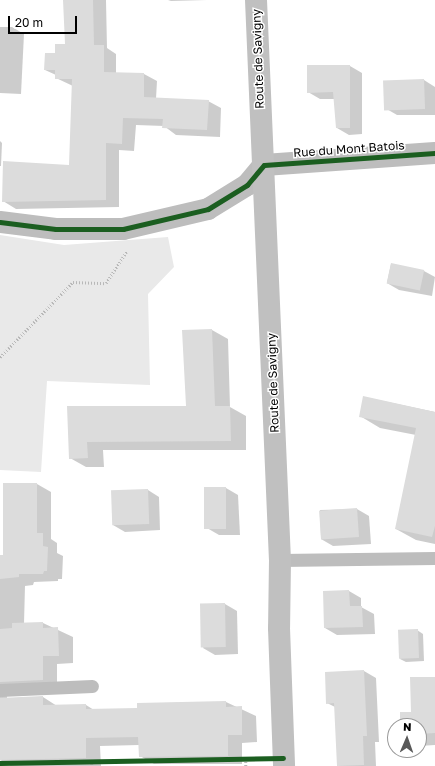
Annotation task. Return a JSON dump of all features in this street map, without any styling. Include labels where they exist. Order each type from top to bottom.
[{"type":"main road","name":"Route de Savigny","points":[[256,0],[280,560],[279,628],[284,766]]},
{"type":"street","name":"Rue du Mont Batois","points":[[264,165],[435,153]]},
{"type":"street","points":[[0,222],[56,229],[122,229],[192,214],[227,199],[247,185],[264,165]]},
{"type":"lane","points":[[280,560],[435,558]]},
{"type":"lane","points":[[0,690],[92,686]]},
{"type":"path","points":[[0,357],[73,282],[106,283],[131,246]]},
{"type":"path","points":[[246,759],[246,766]]},
{"type":"path","points":[[92,761],[92,766]]},
{"type":"shaded area","points":[[0,235],[64,245],[168,237],[174,267],[148,294],[150,385],[47,381],[41,472],[0,470]]},
{"type":"building","points":[[63,0],[93,0],[94,45],[104,45],[104,72],[144,73],[144,97],[209,100],[207,130],[162,128],[163,119],[123,118],[122,144],[106,143],[106,200],[2,202],[3,161],[69,165],[72,79],[55,79],[55,70],[44,70],[45,53],[55,53],[55,44],[65,44]]},
{"type":"building","points":[[307,65],[350,65],[350,128],[336,128],[333,92],[307,93]]},
{"type":"building","points":[[424,79],[425,109],[384,110],[383,80]]},
{"type":"building","points":[[391,263],[424,270],[420,291],[387,284]]},
{"type":"building","points":[[212,329],[215,406],[230,406],[231,441],[87,442],[88,458],[69,459],[67,406],[186,406],[182,330]]},
{"type":"building","points":[[363,396],[435,412],[435,526],[432,537],[395,529],[416,428],[359,417]]},
{"type":"building","points":[[3,483],[37,483],[37,533],[43,533],[43,546],[48,547],[47,571],[44,571],[43,574],[19,574],[19,577],[0,579],[0,555],[3,555]]},
{"type":"building","points":[[204,487],[226,487],[226,529],[204,529]]},
{"type":"building","points":[[148,489],[149,524],[112,525],[111,490]]},
{"type":"building","points":[[357,508],[359,537],[321,540],[319,511]]},
{"type":"building","points":[[349,590],[350,606],[362,606],[363,627],[324,628],[323,591]]},
{"type":"building","points":[[200,603],[225,603],[226,647],[201,647]]},
{"type":"building","points":[[43,622],[43,628],[58,627],[59,656],[43,656],[43,680],[0,682],[0,629],[12,628],[12,623]]},
{"type":"building","points":[[418,629],[419,658],[399,659],[398,630]]},
{"type":"building","points":[[364,670],[367,736],[363,736],[364,765],[337,766],[334,703],[326,704],[325,672]]},
{"type":"building","points":[[410,677],[435,677],[435,733],[427,734],[427,718],[400,718],[400,712],[411,712]]},
{"type":"building","points":[[43,696],[43,705],[86,704],[86,709],[137,708],[137,703],[226,701],[226,707],[242,706],[242,735],[228,735],[228,756],[139,757],[138,737],[86,738],[86,758],[0,760],[0,698]]},
{"type":"cycle path","points":[[0,222],[56,229],[123,229],[208,209],[247,185],[264,165],[435,153]]},
{"type":"cycle path","points":[[0,763],[283,758]]}]
